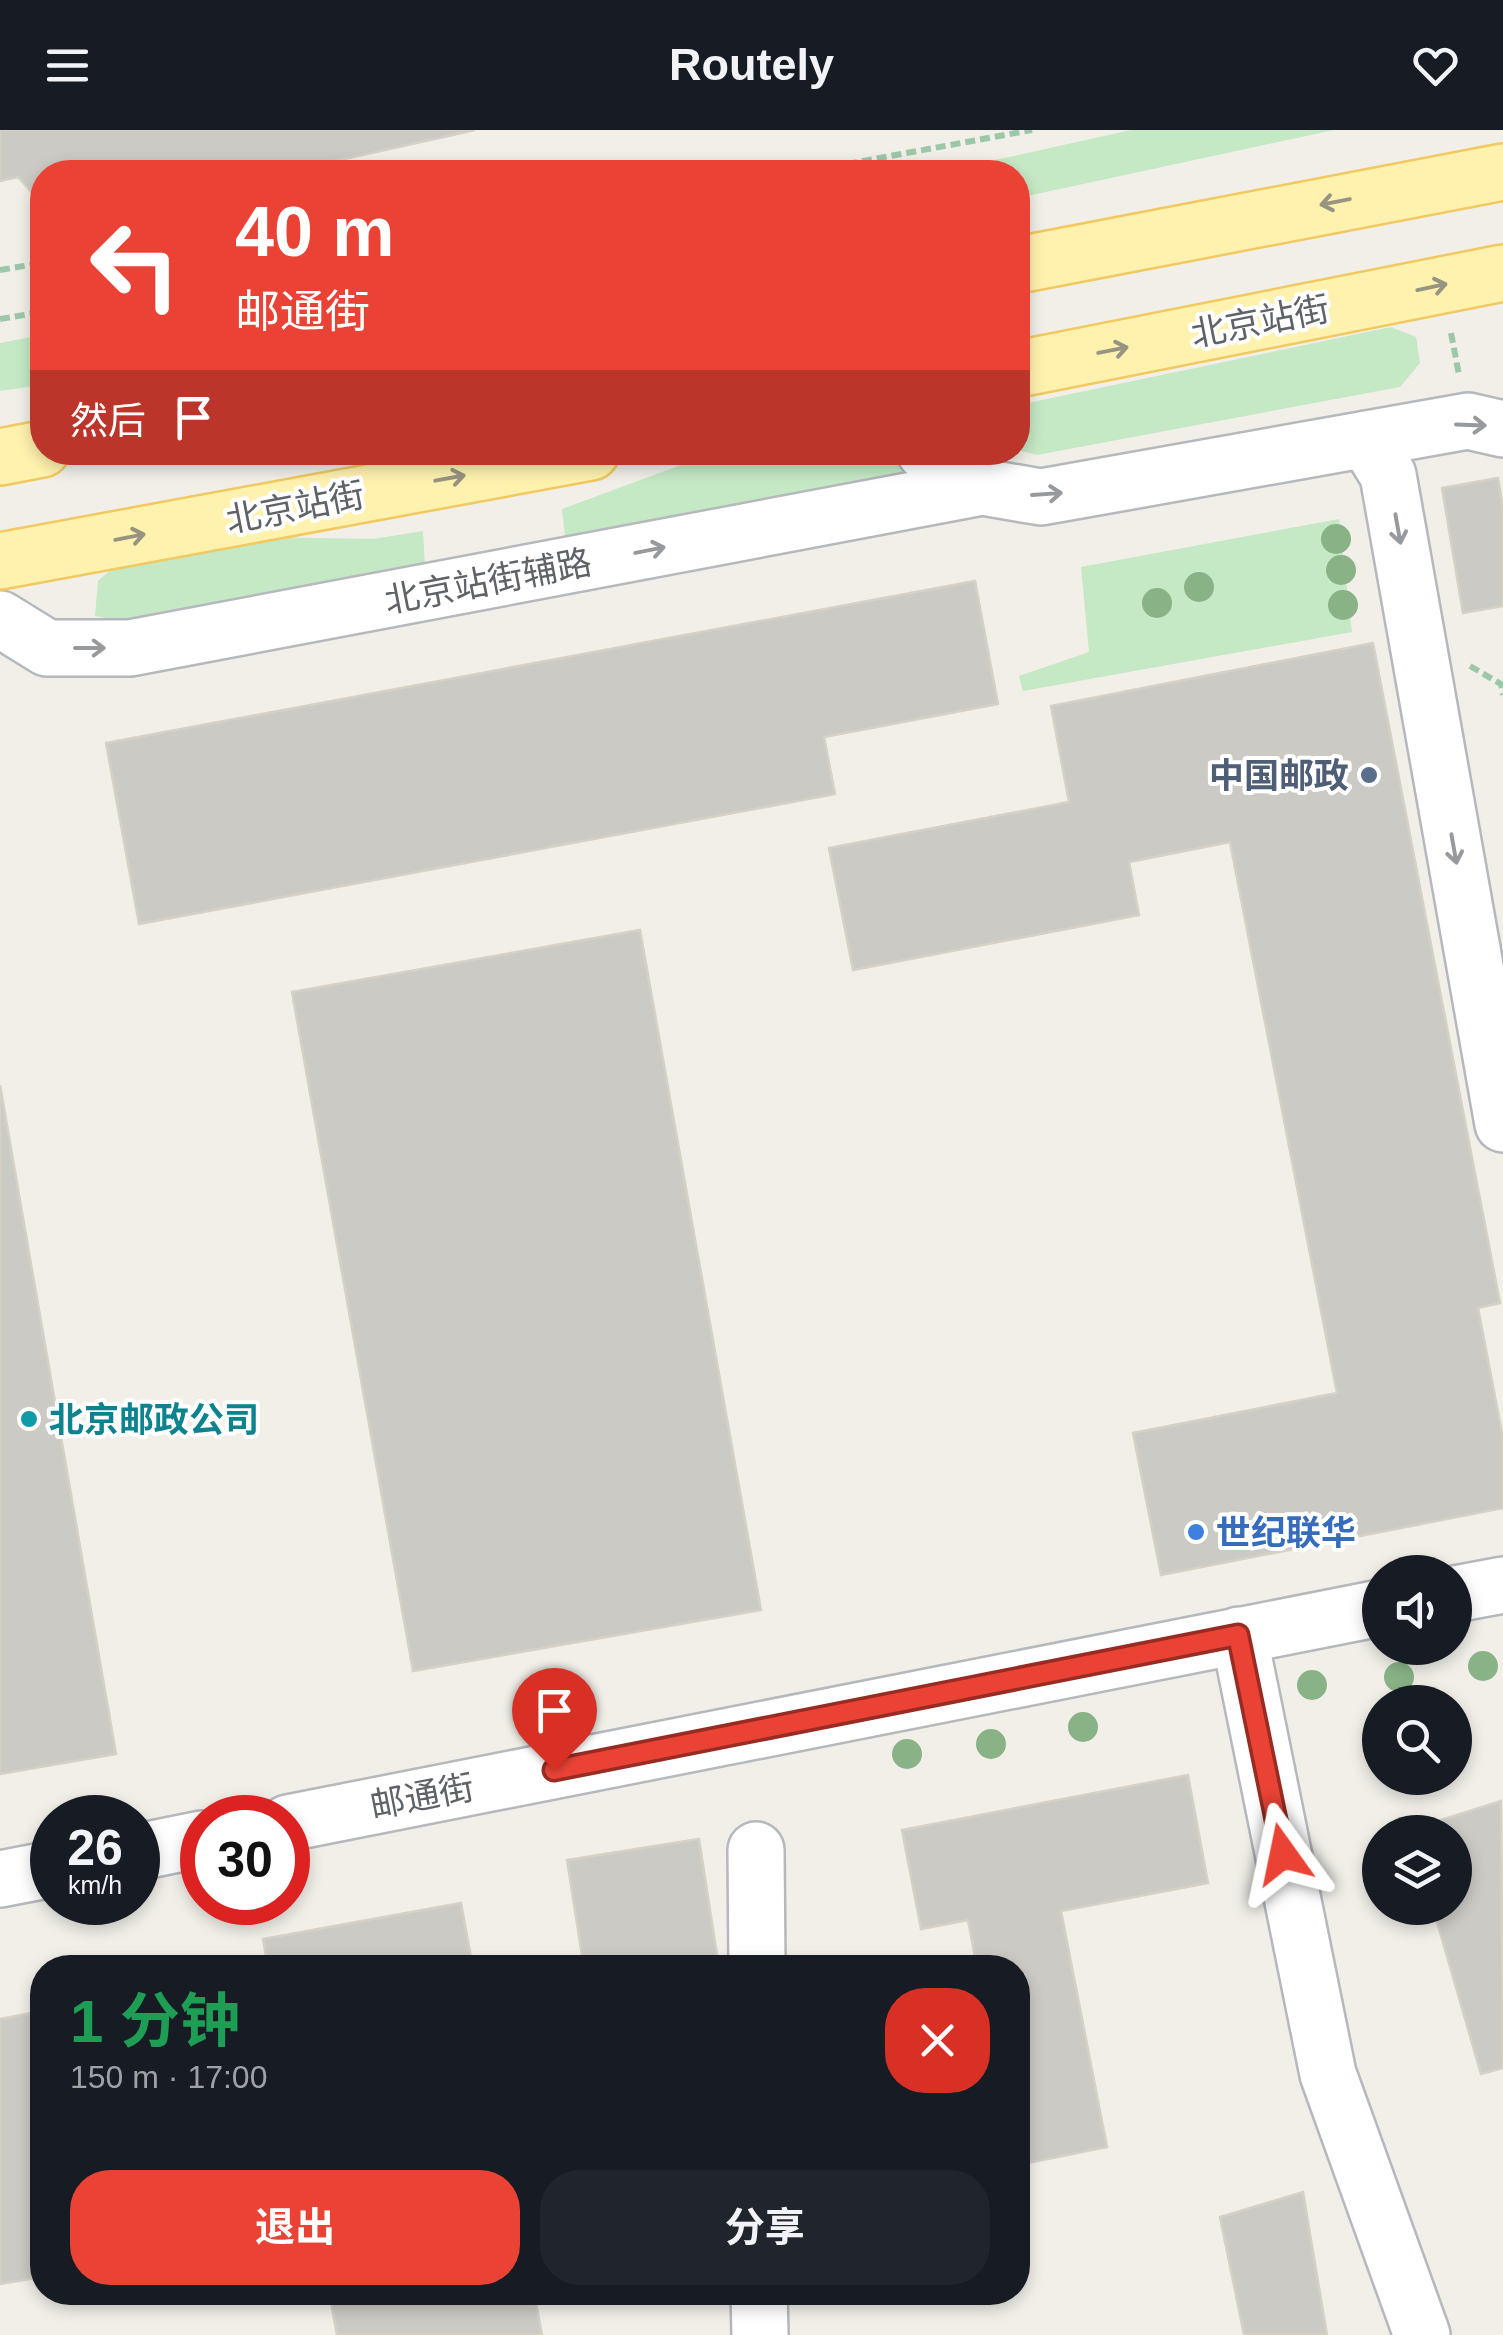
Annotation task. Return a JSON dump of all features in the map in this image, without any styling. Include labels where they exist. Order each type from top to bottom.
[{"type":"main road","points":[[1030,263],[1500,167]]},
{"type":"main road","name":"北京站街","points":[[1030,368],[1503,273]]},
{"type":"main road","points":[[0,457],[30,452]]},
{"type":"main road","name":"北京站街","points":[[0,562],[521,465]]},
{"type":"street","points":[[947,465],[982,487],[1042,497],[1468,422],[1503,429]]},
{"type":"street","points":[[1366,439],[1388,475],[1503,1124]]},
{"type":"street","name":"北京站街辅路","points":[[0,619],[47,648],[130,648],[982,487]]},
{"type":"street","points":[[1472,1591],[1503,1585]]},
{"type":"street","name":"邮通街","points":[[310,1819],[1362,1611]]},
{"type":"street","points":[[1238,1635],[1328,2074],[1422,2335]]},
{"type":"street","points":[[756,1850],[757,1955]]},
{"type":"street","points":[[0,1880],[30,1874]]},
{"type":"street","points":[[760,2305],[760,2335]]},
{"type":"path","points":[[868,160],[1032,130]]},
{"type":"path","points":[[0,270],[30,265]]},
{"type":"path","points":[[0,319],[30,314]]},
{"type":"green space","points":[[1131,130],[1334,130],[1030,195],[1030,160],[995,160]]},
{"type":"green space","points":[[1391,327],[1416,337],[1420,363],[1400,387],[1037,455],[1030,453],[1030,402]]},
{"type":"green space","points":[[30,337],[30,387],[0,391],[0,343]]},
{"type":"green space","points":[[681,465],[915,465],[916,476],[566,545],[562,509]]},
{"type":"green space","points":[[1339,519],[1352,632],[1023,691],[1019,676],[1089,652],[1081,567]]},
{"type":"green space","points":[[423,531],[425,567],[136,624],[95,616],[98,581],[116,565],[263,537],[373,539]]},
{"type":"building","points":[[0,130],[475,130],[340,160],[30,160],[30,190],[18,177],[0,181]]},
{"type":"building","points":[[1498,478],[1503,509],[1503,606],[1463,613],[1442,488]]},
{"type":"building","points":[[975,581],[998,704],[824,737],[835,794],[139,924],[106,743]]},
{"type":"building","points":[[1373,643],[1500,1303],[1478,1308],[1503,1438],[1503,1508],[1161,1575],[1133,1433],[1337,1393],[1230,842],[1129,862],[1139,915],[853,970],[829,848],[1069,802],[1051,706]]},
{"type":"building","points":[[640,930],[761,1610],[413,1671],[292,992]]},
{"type":"building","name":"北京邮政公司","points":[[0,1085],[116,1754],[0,1774]]},
{"type":"building","points":[[1188,1775],[1208,1883],[1061,1911],[1107,2147],[1030,2163],[1030,1955],[975,1955],[968,1920],[921,1929],[902,1830]]},
{"type":"building","points":[[1501,1801],[1503,2068],[1481,2074],[1438,1925],[1472,1925],[1472,1815],[1457,1815]]},
{"type":"building","points":[[699,1839],[717,1955],[582,1955],[567,1860]]},
{"type":"building","points":[[461,1903],[471,1955],[266,1955],[263,1939]]},
{"type":"building","points":[[30,2013],[30,2279],[0,2284],[0,2019]]},
{"type":"building","points":[[1303,2192],[1327,2335],[1244,2335],[1220,2217]]},
{"type":"building","points":[[331,2305],[536,2305],[542,2335],[337,2335]]},
{"type":"place","name":"中国邮政","points":[[1369,775]]},
{"type":"place","name":"北京邮政公司","points":[[29,1419]]},
{"type":"place","name":"世纪联华","points":[[1196,1532]]},
{"type":"route","points":[[554,1770],[1238,1635],[1283,1854]]}]
